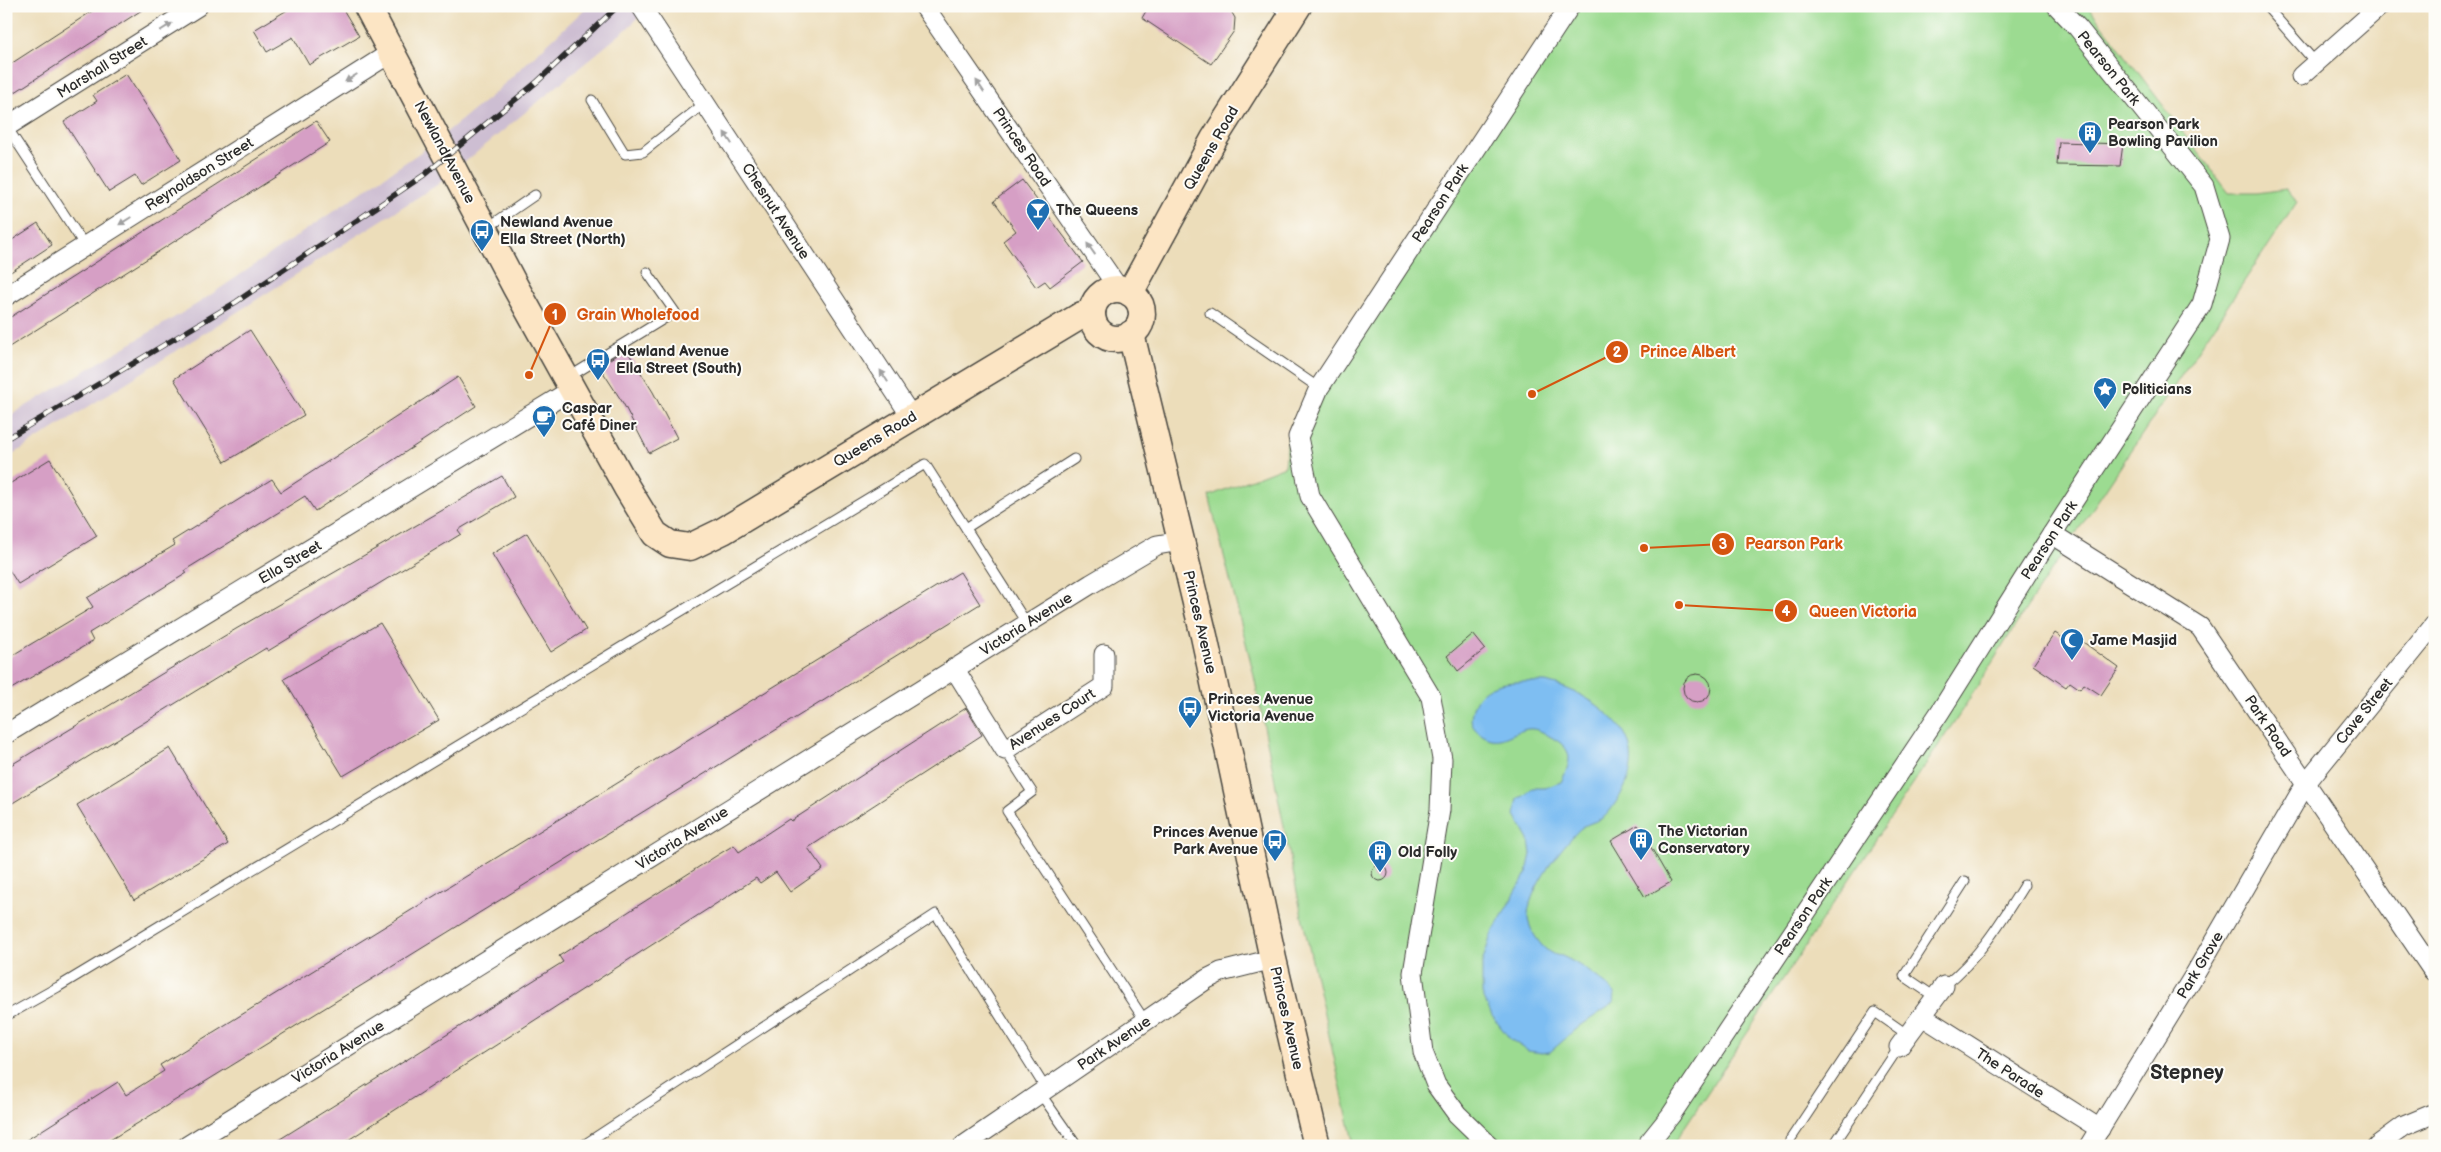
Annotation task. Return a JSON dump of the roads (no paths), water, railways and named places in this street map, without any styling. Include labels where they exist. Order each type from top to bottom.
[{"type":"street","name":"Marshall Street","points":[[7,127],[198,6]]},
{"type":"street","name":"Newland Avenue","points":[[367,6],[485,229],[655,534]]},
{"type":"street","name":"Chesnut Avenue","points":[[641,6],[911,416]]},
{"type":"street","name":"Princes Road","points":[[924,6],[1124,291]]},
{"type":"street","name":"Pearson Park","points":[[1490,1146],[1457,1114],[1436,1085],[1423,1052],[1413,973],[1440,810],[1442,759],[1431,697],[1310,496],[1298,436],[1319,388],[1570,6]]},
{"type":"street","name":"Pearson Park","points":[[1646,1145],[1670,1115],[1940,712],[2052,534],[2202,304],[2220,239],[2204,186],[2078,28],[2057,6]]},
{"type":"street","points":[[2301,76],[2380,6]]},
{"type":"street","name":"Queens Road","points":[[1124,291],[1288,10]]},
{"type":"street","name":"Reynoldson Street","points":[[6,296],[392,52]]},
{"type":"street","points":[[1124,291],[1136,298],[1142,310],[1140,323],[1131,334],[1123,338],[1109,338],[1100,332],[1095,325],[1092,313],[1102,295],[1124,291]]},
{"type":"street","name":"Queens Road","points":[[655,534],[670,544],[690,547],[723,531],[911,416],[1082,315],[1092,313]]},
{"type":"street","name":"Princes Avenue","points":[[1131,334],[1222,716],[1272,959],[1317,1146]]},
{"type":"street","name":"Ella Street","points":[[6,734],[515,425],[570,384]]},
{"type":"street","name":"Park Road","points":[[2052,534],[2200,627],[2433,971]]},
{"type":"street","name":"Victoria Avenue","points":[[187,1146],[954,668],[1157,545],[1181,541]]},
{"type":"street","name":"Cave Street","points":[[2306,783],[2429,644],[2435,624]]},
{"type":"street","name":"Avenues Court","points":[[954,668],[1005,750],[1104,686],[1104,654]]},
{"type":"street","name":"Park Grove","points":[[2089,1146],[2195,974],[2306,783]]},
{"type":"street","name":"Park Avenue","points":[[963,1146],[1207,979],[1221,972],[1272,959]]},
{"type":"street","points":[[1903,1041],[1940,992]]},
{"type":"street","name":"The Parade","points":[[1922,1016],[2100,1128]]},
{"type":"street","points":[[2377,1146],[2404,1126],[2435,1113]]},
{"type":"lane","points":[[2266,6],[2316,63]]},
{"type":"lane","points":[[592,100],[625,154],[643,152],[705,103]]},
{"type":"lane","points":[[7,127],[85,246]]},
{"type":"lane","points":[[485,229],[536,194]]},
{"type":"lane","points":[[570,384],[675,312],[647,272]]},
{"type":"lane","points":[[1210,313],[1319,388]]},
{"type":"lane","points":[[966,528],[1074,459]]},
{"type":"lane","points":[[6,1016],[58,987],[925,464],[1027,624]]},
{"type":"lane","points":[[1005,750],[1032,792],[1007,811],[1145,1022]]},
{"type":"lane","points":[[1965,881],[1904,976],[1940,992],[1962,972],[1983,948],[2024,885]]},
{"type":"lane","points":[[582,1146],[936,914],[1077,1146]]},
{"type":"lane","points":[[1790,1140],[1875,1012],[1903,1041],[1833,1146]]},
{"type":"water","points":[[1512,682],[1546,682],[1566,688],[1585,697],[1610,715],[1624,732],[1631,751],[1631,761],[1628,780],[1611,809],[1604,817],[1583,827],[1572,837],[1544,874],[1530,903],[1528,915],[1530,926],[1542,945],[1552,954],[1562,956],[1583,967],[1615,993],[1614,1003],[1580,1026],[1550,1052],[1542,1053],[1528,1051],[1510,1039],[1492,1016],[1482,994],[1482,963],[1491,935],[1527,872],[1531,854],[1529,840],[1515,815],[1518,798],[1524,796],[1532,788],[1545,788],[1561,782],[1568,767],[1569,755],[1563,745],[1557,740],[1534,729],[1522,730],[1501,739],[1490,739],[1477,731],[1471,720],[1476,701],[1491,687]]},
{"type":"railway","points":[[6,439],[236,302],[424,175],[538,81],[618,6]]},
{"type":"place","name":"Pearson Park Bowling Pavilion","points":[[2090,154]]},
{"type":"place","name":"The Queens","points":[[1038,231]]},
{"type":"place","name":"Newland Avenue Ella Street (North)","points":[[482,252]]},
{"type":"place","name":"Grain Wholefood","points":[[529,375]]},
{"type":"place","name":"Newland Avenue Ella Street (South)","points":[[598,381]]},
{"type":"place","name":"Prince Albert","points":[[1532,394]]},
{"type":"place","name":"Politicians","points":[[2105,410]]},
{"type":"place","name":"Caspar Café Diner","points":[[544,438]]},
{"type":"place","name":"Pearson Park","points":[[1644,548]]},
{"type":"place","name":"Queen Victoria","points":[[1679,605]]},
{"type":"place","name":"Jame Masjid","points":[[2072,661]]},
{"type":"place","name":"Princes Avenue Victoria Avenue","points":[[1190,729]]},
{"type":"place","name":"The Victorian Conservatory","points":[[1641,861]]},
{"type":"place","name":"Princes Avenue Park Avenue","points":[[1275,862]]},
{"type":"place","name":"Old Folly","points":[[1380,873]]},
{"type":"district","name":"Stepney","points":[[2187,1072]]}]
